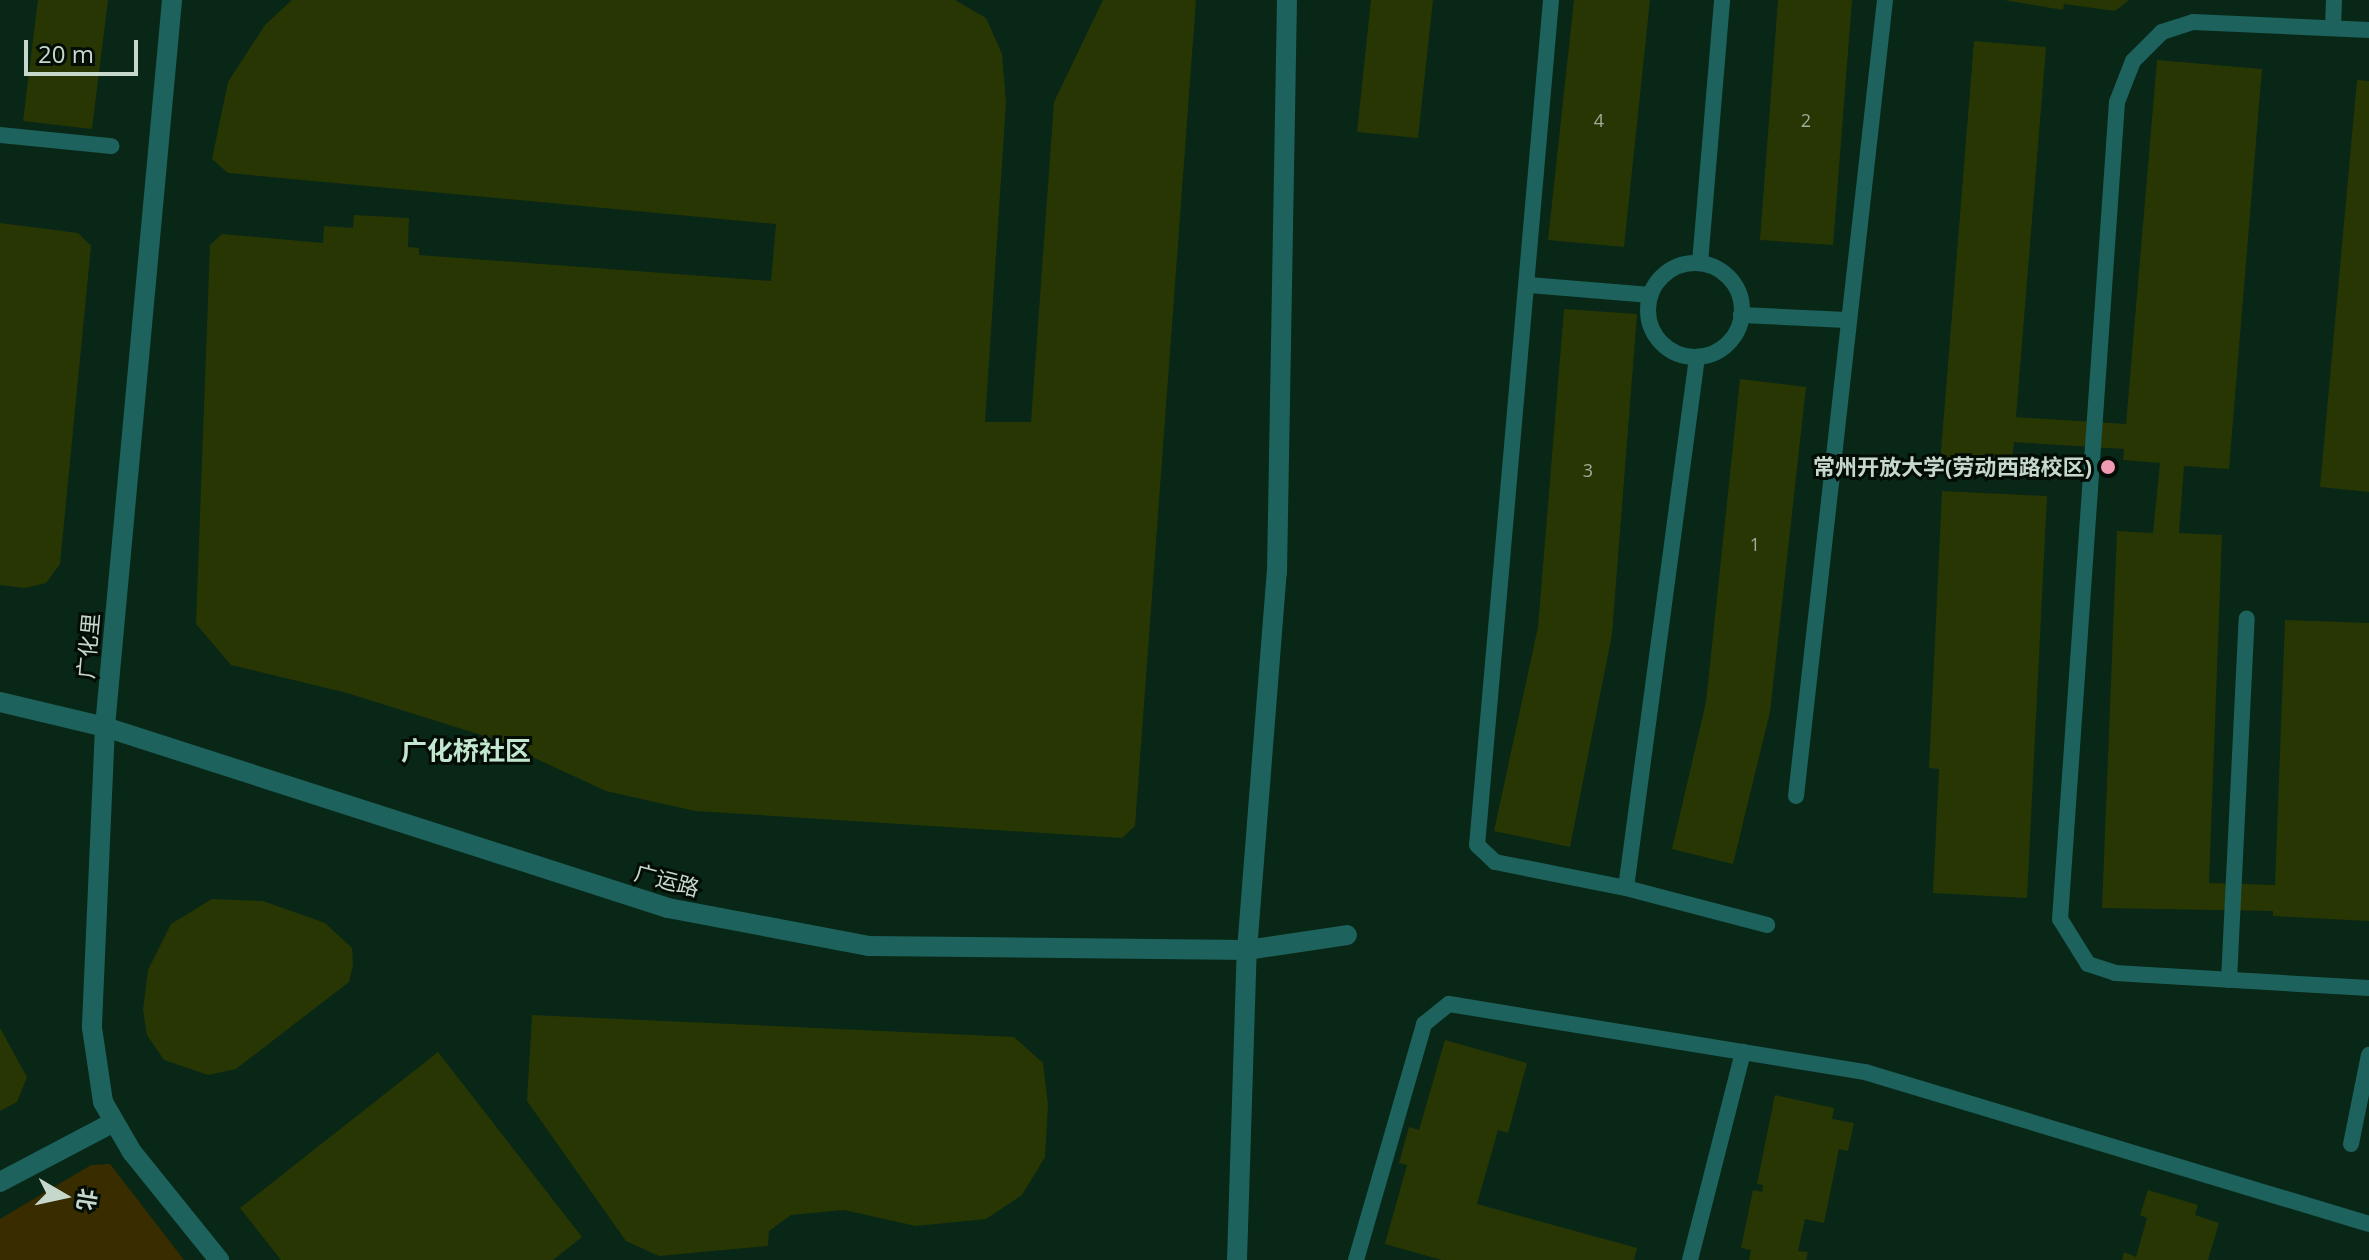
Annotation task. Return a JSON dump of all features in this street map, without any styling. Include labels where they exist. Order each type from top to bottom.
[{"type":"street","name":"广化里","points":[[172,0],[105,727],[92,1028],[103,1102],[132,1152],[219,1260]]},
{"type":"street","points":[[1237,1260],[1247,950],[1277,572],[1287,0]]},
{"type":"street","name":"广运路","points":[[0,702],[105,727],[668,908],[869,946],[1247,950],[1347,935]]},
{"type":"street","points":[[0,1182],[114,1122]]},
{"type":"lane","points":[[1551,0],[1529,285],[1477,845],[1495,862],[1626,888],[1767,925]]},
{"type":"lane","points":[[1700,263],[1722,0]]},
{"type":"lane","points":[[1796,796],[1846,320],[1885,0]]},
{"type":"lane","points":[[2333,28],[2334,0]]},
{"type":"lane","points":[[2369,30],[2193,22],[2162,32],[2133,61],[2112,132],[2060,919],[2088,964],[2115,973],[2369,988]]},
{"type":"lane","points":[[0,135],[111,146]]},
{"type":"lane","points":[[1700,263],[1728,277],[1737,290],[1741,315],[1725,346],[1697,357],[1682,355],[1657,339],[1648,310],[1651,295],[1670,270],[1700,263]]},
{"type":"lane","points":[[1529,285],[1651,295]]},
{"type":"lane","points":[[1741,315],[1846,320]]},
{"type":"lane","points":[[1626,888],[1697,357]]},
{"type":"lane","points":[[2229,980],[2247,618]]},
{"type":"lane","points":[[1356,1260],[1424,1024],[1449,1004],[1865,1072],[2369,1224]]},
{"type":"lane","points":[[1690,1260],[1743,1052]]},
{"type":"lane","points":[[2351,1144],[2369,1055]]},
{"type":"shaded area","points":[[110,1164],[184,1260],[0,1260],[0,1219],[91,1165]]},
{"type":"building","points":[[38,0],[108,0],[92,129],[23,121]]},
{"type":"building","points":[[292,0],[955,0],[986,18],[1002,54],[1006,103],[985,422],[1031,422],[1054,102],[1103,0],[1196,0],[1135,826],[1122,838],[695,811],[606,791],[491,738],[347,693],[231,665],[196,624],[210,245],[222,234],[323,243],[324,226],[353,228],[354,215],[409,218],[408,247],[419,248],[419,255],[771,281],[776,224],[228,173],[212,159],[228,82],[265,25]]},
{"type":"building","points":[[1371,0],[1433,0],[1418,138],[1357,132]]},
{"type":"building","points":[[1574,0],[1650,0],[1624,247],[1548,240]]},
{"type":"building","points":[[1778,0],[1852,0],[1833,245],[1760,240]]},
{"type":"building","points":[[2004,0],[2129,0],[2115,11],[2064,4],[2063,10]]},
{"type":"building","points":[[1974,41],[2046,47],[2016,417],[2126,424],[2157,60],[2262,69],[2229,469],[2184,466],[2179,533],[2222,535],[2209,883],[2275,885],[2285,620],[2369,623],[2369,921],[2273,916],[2273,911],[2102,908],[2117,531],[2153,533],[2160,463],[2123,460],[2124,449],[2014,442],[2011,470],[1940,464]]},
{"type":"building","points":[[2357,80],[2369,81],[2369,492],[2320,487]]},
{"type":"building","points":[[0,223],[78,233],[91,246],[60,564],[46,583],[25,588],[0,585]]},
{"type":"building","points":[[1564,309],[1637,314],[1612,634],[1570,847],[1494,831],[1538,627]]},
{"type":"building","points":[[1740,379],[1806,387],[1770,712],[1733,864],[1672,849],[1706,702]]},
{"type":"building","points":[[1942,491],[2047,496],[2027,898],[1933,893],[1939,769],[1929,768]]},
{"type":"building","points":[[212,899],[263,901],[325,923],[352,948],[353,965],[349,982],[236,1069],[208,1075],[164,1060],[147,1035],[143,1010],[148,970],[171,924]]},
{"type":"building","points":[[532,1015],[1014,1037],[1043,1063],[1048,1105],[1045,1157],[1022,1195],[986,1219],[916,1226],[844,1210],[791,1215],[769,1231],[768,1246],[659,1256],[626,1241],[527,1101]]},
{"type":"building","points":[[0,1028],[27,1077],[17,1102],[0,1111]]},
{"type":"building","points":[[1445,1040],[1527,1063],[1508,1133],[1498,1130],[1477,1204],[1637,1248],[1634,1260],[1442,1260],[1385,1244],[1407,1165],[1399,1163],[1409,1127],[1419,1130]]},
{"type":"building","points":[[438,1052],[582,1237],[553,1260],[281,1260],[240,1208]]},
{"type":"building","points":[[1775,1095],[1834,1108],[1832,1119],[1854,1123],[1848,1151],[1839,1149],[1824,1223],[1805,1219],[1798,1251],[1808,1252],[1806,1260],[1749,1260],[1751,1250],[1741,1248],[1753,1190],[1762,1192],[1763,1185],[1757,1184]]},
{"type":"building","points":[[2148,1190],[2198,1205],[2195,1215],[2219,1223],[2208,1260],[2122,1260],[2124,1252],[2136,1257],[2147,1218],[2140,1215]]},
{"type":"place","name":"常州开放大学(劳动西路校区)","points":[[2108,467]]},
{"type":"district","name":"广化桥社区","points":[[466,751]]}]
